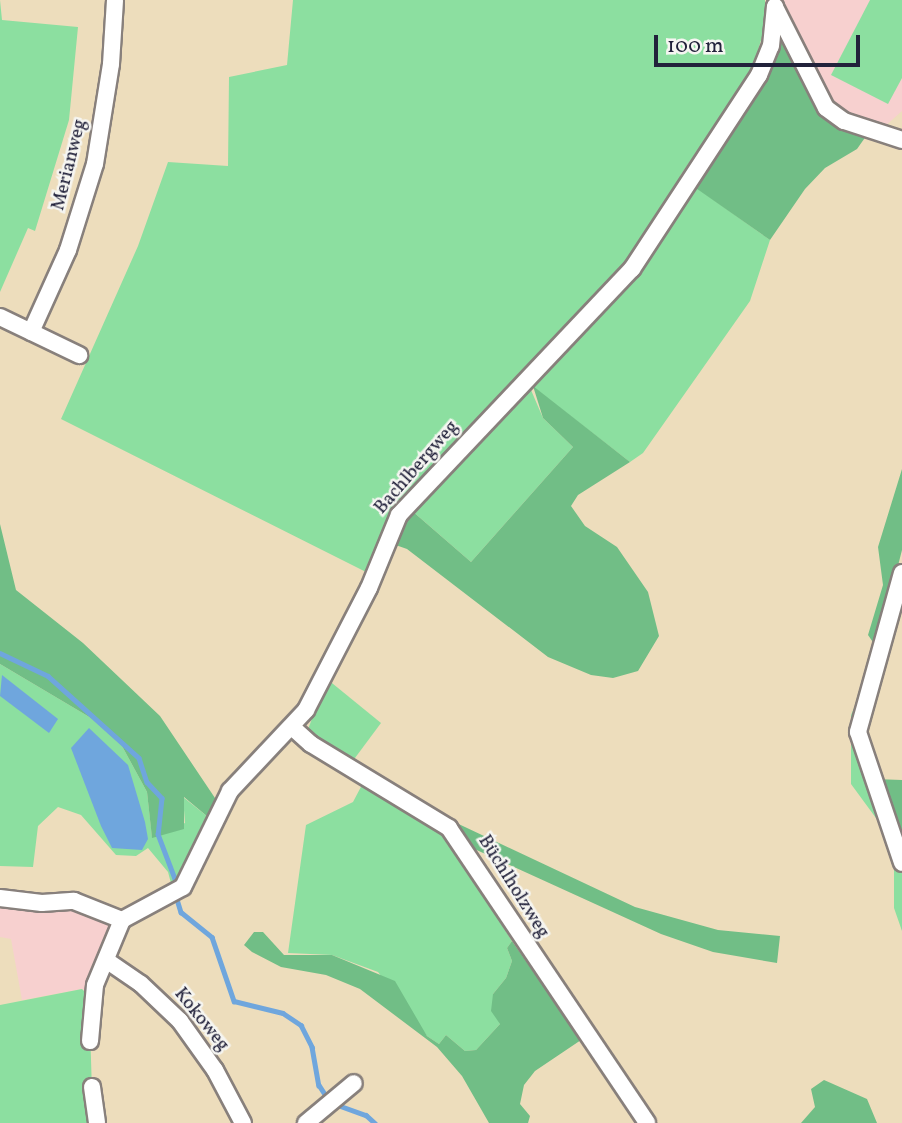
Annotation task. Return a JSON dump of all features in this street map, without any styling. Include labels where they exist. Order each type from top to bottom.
[{"type":"street","name":"Merianweg","points":[[31,332],[68,250],[95,164],[111,64],[115,0]]},
{"type":"street","points":[[774,3],[826,108],[844,121],[902,140]]},
{"type":"street","name":"Bachlbergweg","points":[[122,920],[172,895],[189,879],[230,791],[306,710],[354,618],[399,515],[632,269],[759,75],[771,46],[774,3]]},
{"type":"street","points":[[0,317],[79,355]]},
{"type":"street","points":[[902,573],[858,732],[902,863]]},
{"type":"street","name":"Büchlholzweg","points":[[292,727],[311,744],[449,828],[537,965],[647,1123]]},
{"type":"street","points":[[0,898],[42,903],[74,901],[122,920],[92,1000],[90,1041]]},
{"type":"street","name":"Kokoweg","points":[[106,960],[141,984],[180,1021],[215,1070],[243,1123]]},
{"type":"street","points":[[306,1123],[354,1083]]},
{"type":"street","points":[[92,1087],[97,1123]]},
{"type":"shaded area","points":[[781,0],[902,0],[902,111],[883,128],[832,108]]},
{"type":"shaded area","points":[[0,903],[74,906],[109,921],[114,927],[89,996],[82,989],[22,1000],[11,939],[0,937]]},
{"type":"green space","points":[[0,0],[2,20],[78,27],[69,120],[35,231],[28,228],[0,292]]},
{"type":"green space","points":[[293,0],[765,0],[766,24],[752,70],[680,176],[770,240],[750,301],[643,453],[630,462],[533,387],[531,390],[543,418],[573,447],[471,562],[403,503],[385,527],[370,574],[61,419],[138,246],[168,162],[228,166],[229,77],[287,65]]},
{"type":"green space","points":[[870,0],[902,0],[902,78],[888,104],[831,75]]},
{"type":"green space","points":[[780,32],[810,88],[869,132],[857,149],[825,168],[805,189],[770,240],[690,184]]},
{"type":"green space","points":[[533,386],[630,462],[578,495],[571,506],[585,526],[617,547],[648,592],[659,636],[638,671],[613,678],[591,675],[548,657],[407,549],[390,543],[411,510],[471,562],[573,447],[543,418]]},
{"type":"green space","points":[[902,469],[902,550],[877,648],[868,635],[883,585],[878,547]]},
{"type":"green space","points":[[0,524],[16,590],[83,643],[160,716],[217,801],[208,817],[184,797],[184,829],[152,838],[147,792],[122,746],[91,718],[0,664]]},
{"type":"green space","points":[[0,664],[91,718],[122,746],[147,792],[152,837],[185,823],[183,797],[208,817],[186,872],[172,887],[168,872],[148,848],[136,856],[116,855],[81,815],[58,807],[38,826],[33,867],[0,866]]},
{"type":"green space","points":[[327,679],[381,723],[352,762],[307,732]]},
{"type":"green space","points":[[858,699],[852,718],[855,744],[902,873],[902,931],[894,908],[894,859],[884,829],[851,784],[851,715]]},
{"type":"green space","points":[[874,779],[902,780],[902,852]]},
{"type":"green space","points":[[363,783],[442,831],[512,941],[507,948],[512,961],[506,978],[493,994],[500,1024],[476,1050],[465,1051],[446,1035],[439,1044],[427,1036],[378,972],[332,955],[288,953],[306,825],[353,802]]},
{"type":"green space","points":[[448,819],[635,907],[718,930],[780,936],[777,963],[713,952],[661,934],[470,847]]},
{"type":"green space","points":[[254,932],[263,932],[284,955],[332,955],[395,981],[427,1036],[439,1044],[446,1035],[465,1051],[476,1050],[500,1024],[491,1011],[493,994],[506,978],[512,961],[507,948],[512,941],[581,1040],[535,1071],[524,1085],[520,1104],[530,1116],[528,1123],[489,1123],[462,1076],[437,1047],[360,989],[326,975],[281,967],[252,952],[244,945]]},
{"type":"green space","points":[[82,989],[89,996],[93,1123],[0,1123],[0,1005]]},
{"type":"green space","points":[[824,1080],[867,1099],[877,1123],[801,1123],[815,1107],[811,1089]]},
{"type":"water","points":[[2,675],[58,719],[49,733],[0,696]]},
{"type":"water","points":[[89,728],[128,765],[148,839],[142,850],[112,848],[101,826],[71,748]]},
{"type":"waterway","points":[[0,653],[48,676],[139,758],[147,782],[162,798],[158,834],[177,884]]},
{"type":"waterway","points":[[176,896],[181,912],[212,937],[234,1001],[283,1013],[301,1025],[312,1047],[319,1085],[328,1099]]},
{"type":"waterway","points":[[335,1104],[366,1115],[375,1123]]}]
